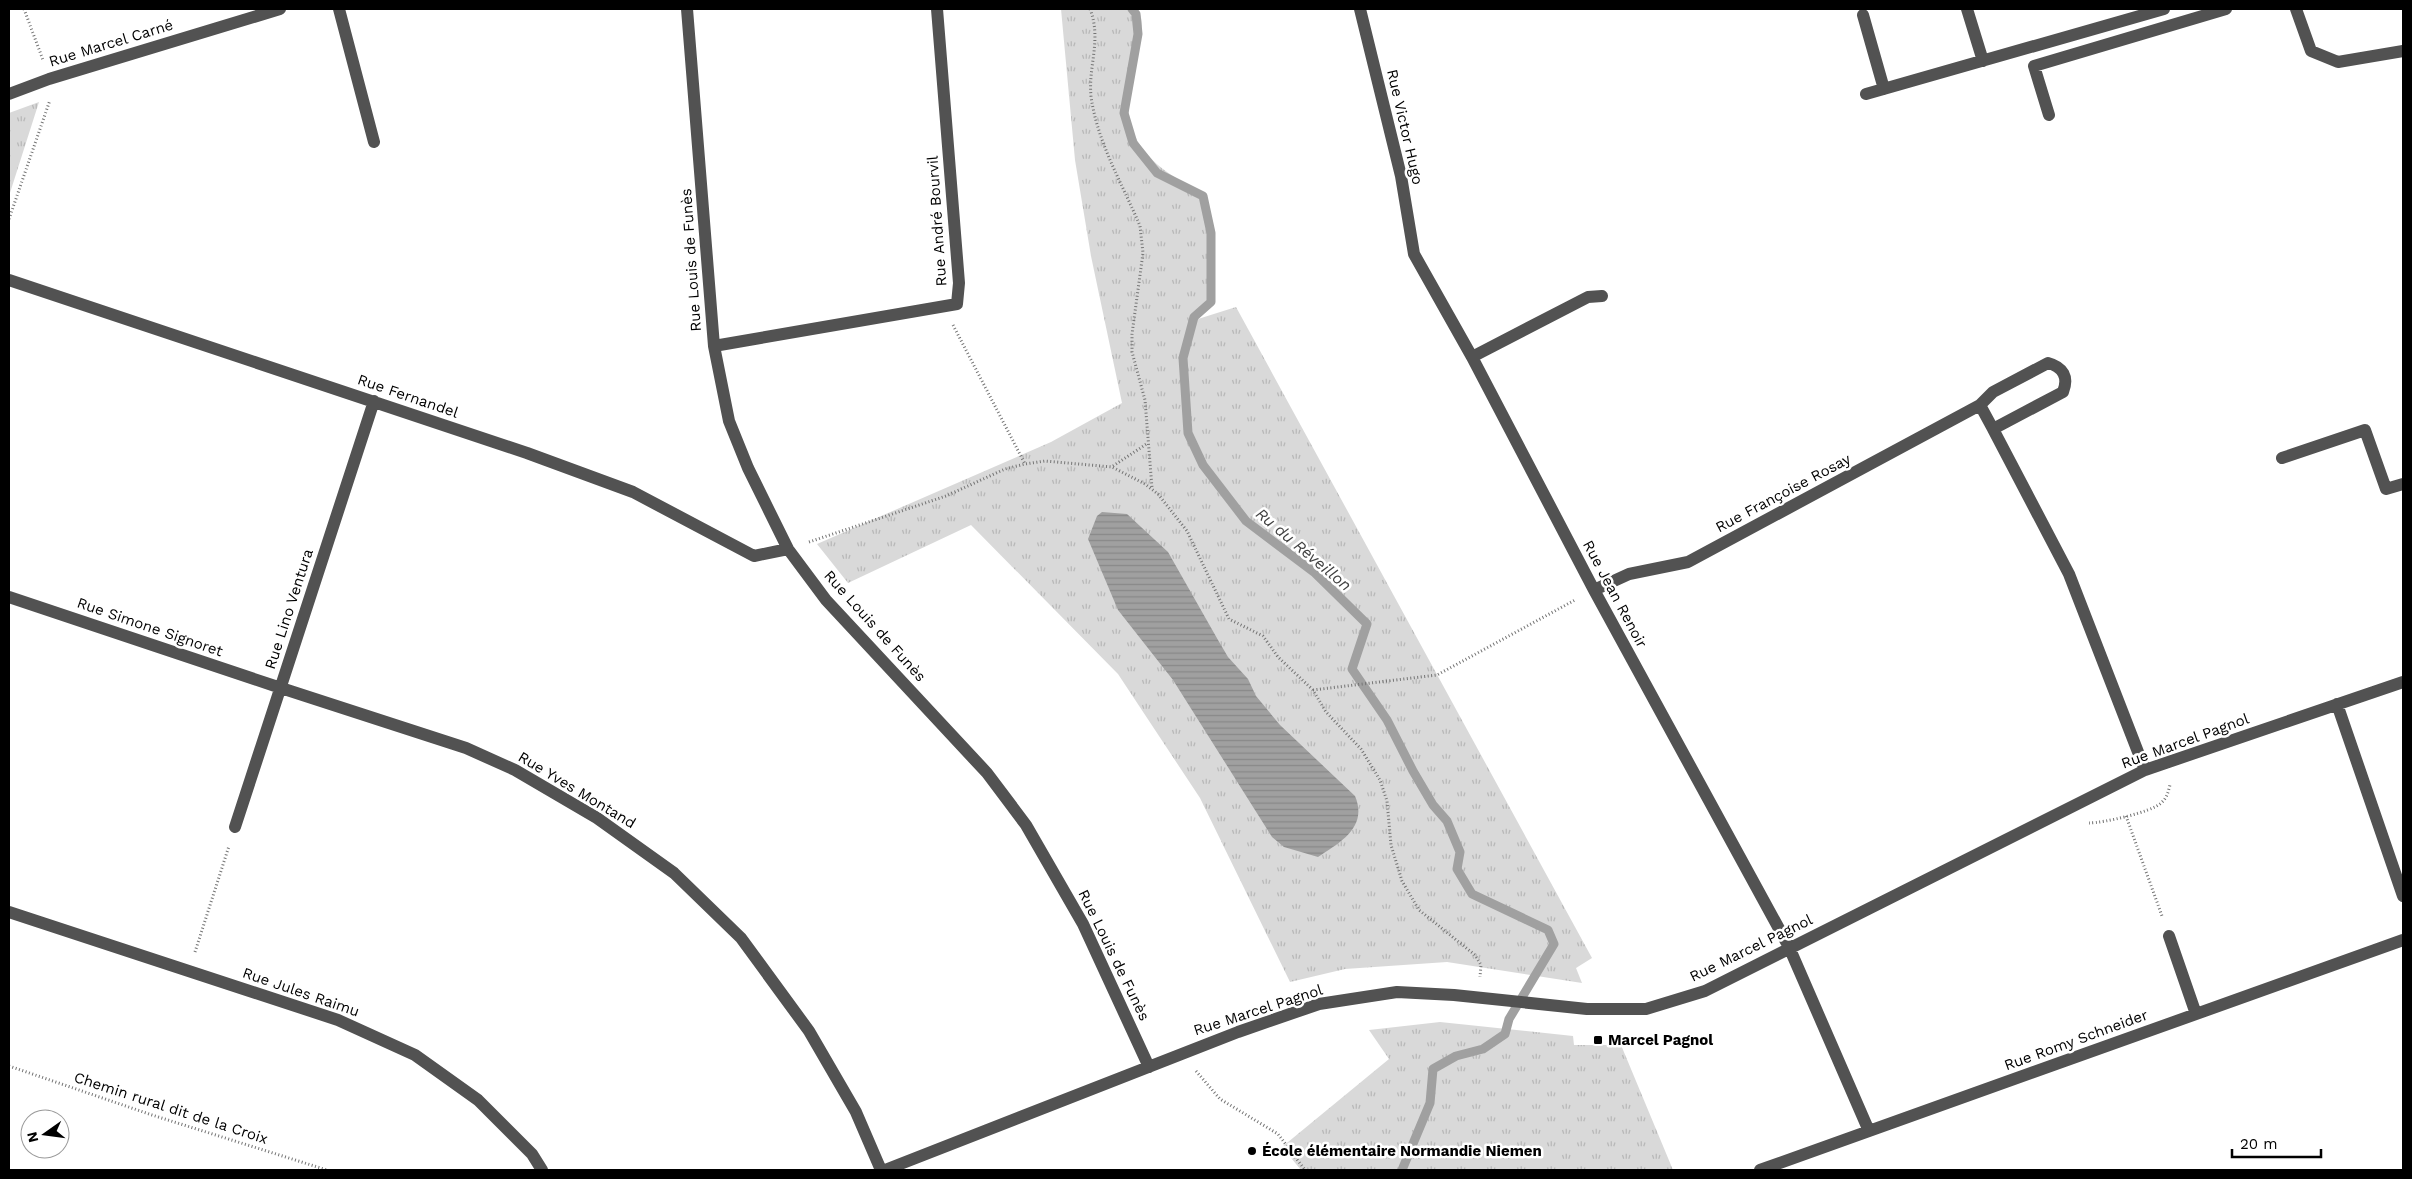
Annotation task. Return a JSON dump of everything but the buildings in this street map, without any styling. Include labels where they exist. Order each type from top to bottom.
[{"type":"street","name":"Rue Marcel Carné","points":[[9,94],[49,79],[280,9]]},
{"type":"street","points":[[339,9],[374,142]]},
{"type":"street","name":"Rue Louis de Funès","points":[[687,9],[714,346],[729,421],[748,468],[788,549],[826,600],[988,773],[1026,824],[1083,924],[1149,1066]]},
{"type":"street","name":"Rue André Bourvil","points":[[714,346],[957,304],[959,283],[937,9]]},
{"type":"street","name":"Rue Victor Hugo","points":[[1360,9],[1401,176],[1414,254]]},
{"type":"street","points":[[1967,9],[1982,61]]},
{"type":"street","points":[[1866,94],[2164,9]]},
{"type":"street","points":[[2049,115],[2034,66],[2226,9]]},
{"type":"street","points":[[2296,9],[2311,52],[2338,62],[2403,51]]},
{"type":"street","points":[[1863,15],[1884,89]]},
{"type":"street","name":"Rue Jean Renoir","points":[[1414,254],[1472,357],[1594,590],[1789,947],[1869,1131]]},
{"type":"street","name":"Rue Fernandel","points":[[9,280],[374,401],[632,492],[754,556],[788,549]]},
{"type":"street","points":[[1472,357],[1588,297],[1602,296]]},
{"type":"street","name":"Rue Françoise Rosay","points":[[1594,590],[1629,574],[1688,562],[1980,405],[1993,392],[2048,363],[2056,365],[2064,374],[2066,383],[2063,392],[1993,430]]},
{"type":"street","name":"Rue Lino Ventura","points":[[235,827],[374,401]]},
{"type":"street","points":[[1980,405],[2068,574],[2145,770]]},
{"type":"street","points":[[2282,458],[2365,430],[2386,489],[2403,484]]},
{"type":"street","name":"Rue Simone Signoret","points":[[9,597],[281,688]]},
{"type":"street","name":"Rue Marcel Pagnol","points":[[883,1170],[1180,1054],[1319,1004],[1396,992],[1478,997],[1587,1009],[1646,1009],[1705,991],[1789,947],[2145,770],[2403,682]]},
{"type":"street","name":"Rue Yves Montand","points":[[281,688],[466,748],[515,770],[597,818],[674,873],[741,938],[810,1031],[856,1112],[883,1170]]},
{"type":"street","points":[[2337,704],[2403,896]]},
{"type":"street","name":"Rue Jules Raimu","points":[[9,912],[338,1020],[414,1055],[478,1100],[532,1154],[542,1170]]},
{"type":"street","points":[[2169,936],[2196,1014]]},
{"type":"street","name":"Rue Romy Schneider","points":[[1760,1170],[2403,940]]},
{"type":"path","points":[[9,219],[50,103],[49,79],[24,9]]},
{"type":"path","points":[[1090,9],[1096,24],[1091,94],[1097,129],[1140,226],[1142,241],[1143,253],[1132,334],[1132,352],[1145,400],[1152,489]]},
{"type":"path","points":[[947,306],[954,329],[1025,464]]},
{"type":"path","points":[[1112,467],[1148,443]]},
{"type":"path","points":[[788,549],[946,496],[1005,469],[1025,464],[1045,461],[1112,467],[1125,472],[1152,489],[1187,532],[1229,619],[1263,636],[1278,657],[1313,690],[1326,712],[1361,749],[1380,780],[1387,801],[1391,845],[1396,866],[1411,897],[1420,910],[1475,955],[1481,964],[1478,997]]},
{"type":"path","points":[[1313,690],[1437,675],[1594,590]]},
{"type":"path","points":[[2066,810],[2078,821],[2104,823],[2160,805],[2166,797],[2177,759]]},
{"type":"path","points":[[2126,816],[2169,936]]},
{"type":"path","points":[[190,970],[235,827]]},
{"type":"path","points":[[1180,1054],[1220,1099],[1278,1134],[1305,1170]]},
{"type":"path","name":"Chemin rural dit de la Croix","points":[[9,1066],[152,1115],[327,1170]]},
{"type":"green space","points":[[1061,9],[1137,9],[1142,25],[1129,108],[1132,130],[1138,143],[1156,164],[1205,195],[1213,237],[1213,305],[1198,319],[1236,307],[1592,958],[1576,968],[1582,983],[1447,962],[1345,969],[1290,982],[1200,798],[1118,674],[971,525],[848,583],[817,544],[1051,442],[1122,403],[1091,256],[1075,160]]},
{"type":"green space","points":[[39,102],[9,196],[9,113]]},
{"type":"green space","points":[[1440,1022],[1573,1036],[1574,1045],[1621,1045],[1673,1170],[1301,1170],[1282,1147],[1389,1059],[1369,1030]]},
{"type":"shaded area","points":[[1102,512],[1127,514],[1168,552],[1228,657],[1248,679],[1256,696],[1280,725],[1355,796],[1358,816],[1355,825],[1350,833],[1335,846],[1318,857],[1284,847],[1272,837],[1173,680],[1118,610],[1088,539],[1097,516]]},
{"type":"waterway","name":"Ru du Réveillon","points":[[1132,9],[1136,14],[1138,34],[1124,113],[1133,143],[1157,173],[1203,196],[1211,233],[1211,302],[1194,317],[1183,358],[1188,433],[1203,465],[1246,521],[1315,573],[1367,624],[1352,669],[1387,720],[1433,805],[1447,821],[1460,852],[1457,869],[1472,894],[1548,930],[1554,944],[1509,1019],[1505,1034],[1483,1049],[1456,1056],[1433,1069],[1430,1103],[1402,1170]]},
{"type":"place","name":"Marcel Pagnol","points":[[1598,1040]]},
{"type":"place","name":"École élémentaire Normandie Niemen","points":[[1252,1151]]}]
